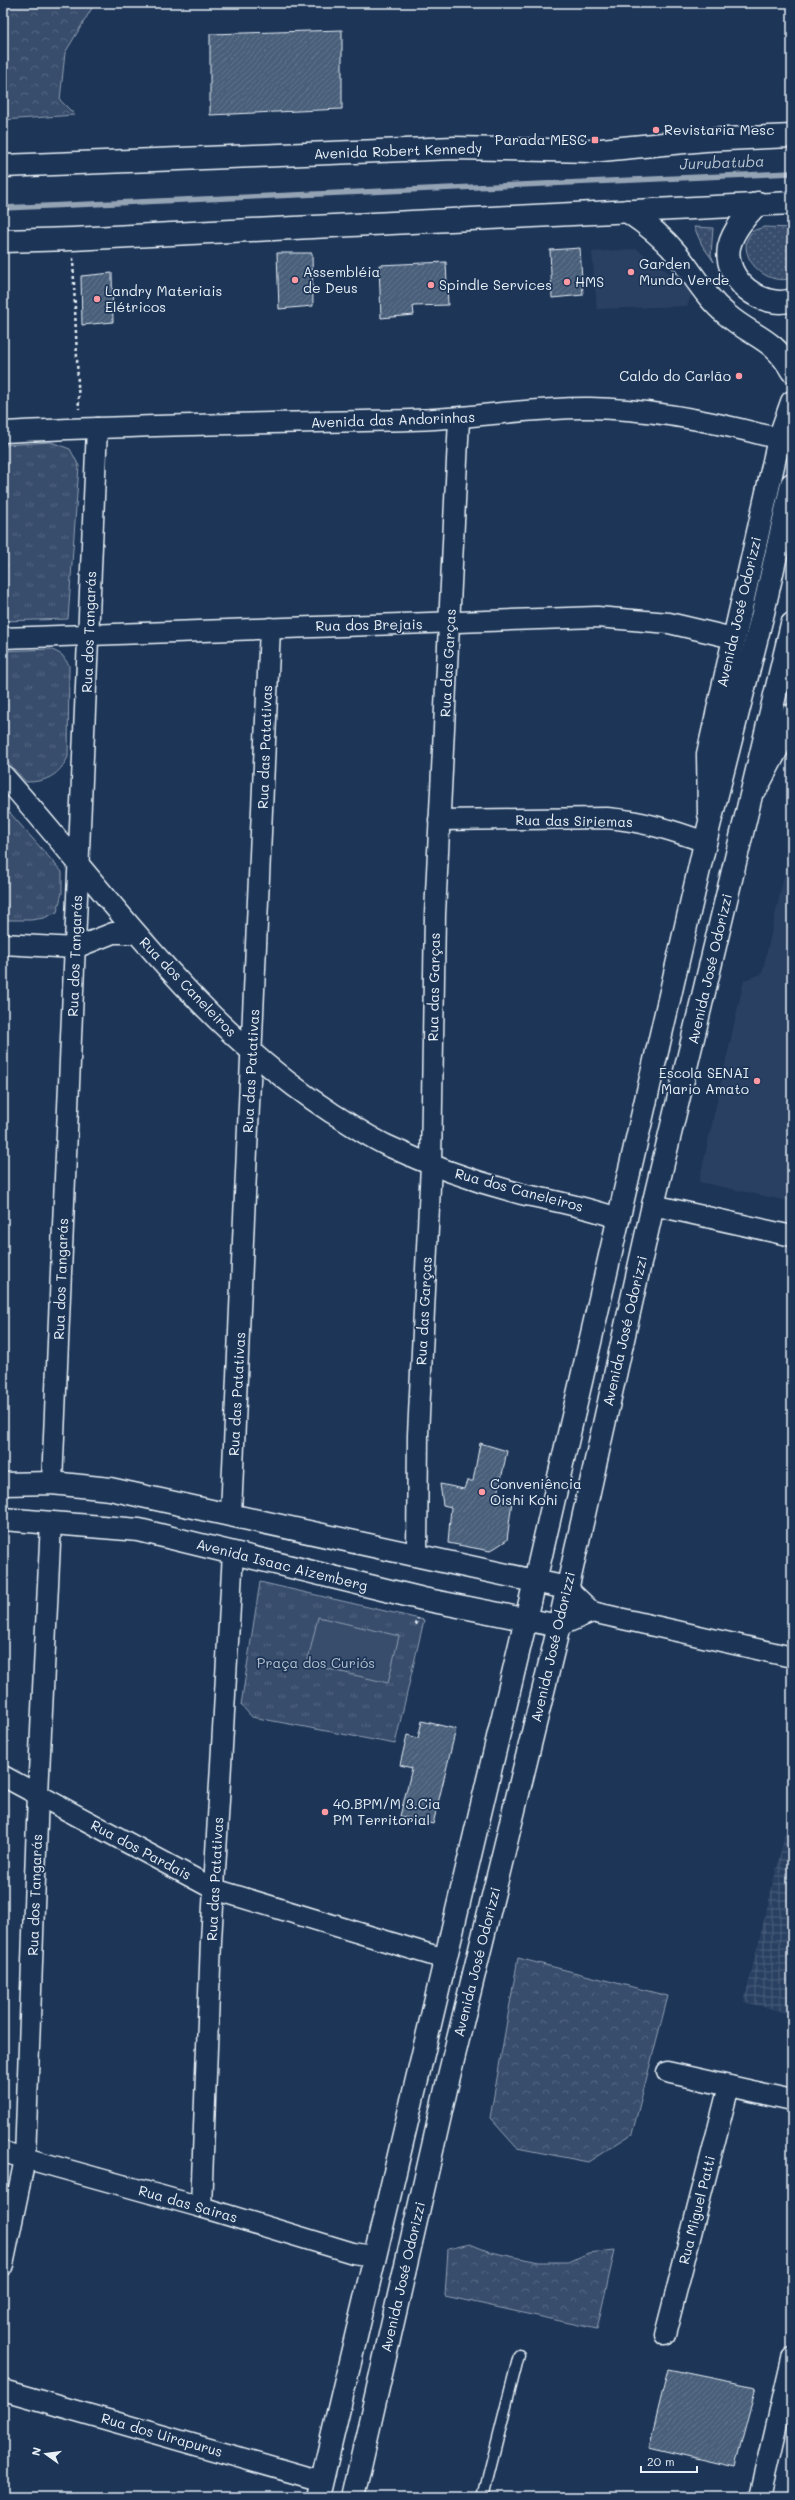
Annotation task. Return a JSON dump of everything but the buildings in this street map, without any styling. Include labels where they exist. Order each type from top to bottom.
[{"type":"main road","points":[[770,136],[792,122]]},
{"type":"main road","name":"Avenida Robert Kennedy","points":[[3,166],[454,148],[591,151],[770,136],[792,136]]},
{"type":"main road","points":[[758,203],[734,234],[729,247],[732,268],[746,290],[760,297],[779,302],[792,300]]},
{"type":"main road","points":[[3,241],[72,240],[758,203],[792,203]]},
{"type":"main road","points":[[627,211],[662,238],[686,265],[705,294],[726,315],[779,350],[792,371]]},
{"type":"main road","name":"Avenida José Odorizzi","points":[[707,834],[708,754],[779,439],[792,402]]},
{"type":"main road","name":"Avenida José Odorizzi","points":[[320,2489],[373,2256],[535,1581],[617,1218],[707,834],[763,614],[792,484]]},
{"type":"main road","name":"Avenida José Odorizzi","points":[[353,2497],[449,2076],[559,1626],[653,1205],[792,624]]},
{"type":"main road","name":"Avenida José Odorizzi","points":[[751,796],[785,734],[792,715]]},
{"type":"main road","points":[[3,1484],[52,1483],[110,1489],[567,1588]]},
{"type":"main road","name":"Avenida Isaac Aizemberg","points":[[3,1520],[51,1522],[139,1530],[423,1599],[559,1626]]},
{"type":"street","name":"Avenida das Andorinhas","points":[[3,432],[88,428],[459,419],[546,410],[612,410],[677,416],[730,426],[779,439]]},
{"type":"street","name":"Rua das Garças","points":[[417,1555],[418,1435],[431,1164],[435,914],[451,623],[459,419]]},
{"type":"street","name":"Rua dos Tangarás","points":[[52,1483],[88,636],[88,428]]},
{"type":"street","name":"Rua dos Brejais","points":[[3,638],[597,617],[669,623],[733,638]]},
{"type":"street","name":"Rua das Patativas","points":[[231,1514],[270,628]]},
{"type":"street","name":"Rua dos Caneleiros","points":[[3,775],[136,933],[208,1013],[252,1053],[297,1090],[385,1144],[431,1164],[479,1182],[590,1208],[617,1218]]},
{"type":"street","name":"Rua das Siriemas","points":[[439,820],[606,818],[633,820],[666,828],[707,834]]},
{"type":"street","points":[[3,944],[75,948],[113,933],[136,933]]},
{"type":"street","points":[[653,1205],[792,1236]]},
{"type":"street","name":"Rua dos Tangarás","points":[[3,2265],[25,2159],[38,1794],[51,1522]]},
{"type":"street","name":"Rua das Patativas","points":[[200,2207],[214,1889],[233,1552]]},
{"type":"street","points":[[567,1588],[592,1612],[792,1657]]},
{"type":"street","points":[[559,1626],[592,1612]]},
{"type":"street","name":"Rua dos Pardais","points":[[3,1776],[214,1889],[445,1959]]},
{"type":"street","points":[[667,2072],[792,2100]]},
{"type":"street","name":"Rua Miguel Patti","points":[[665,2335],[729,2086]]},
{"type":"street","name":"Rua das Sairas","points":[[3,2152],[200,2207],[353,2253],[373,2256]]},
{"type":"street","points":[[760,2497],[792,2359]]},
{"type":"street","name":"Rua dos Uirapurus","points":[[3,2390],[320,2489]]},
{"type":"lane","points":[[484,2497],[519,2355]]},
{"type":"path","points":[[72,240],[88,428]]},
{"type":"shaded area","name":"Garden Mundo Verde","points":[[637,249],[693,291],[687,306],[597,309],[592,252]]},
{"type":"shaded area","name":"Escola SENAI Mario Amato","points":[[792,840],[792,1202],[699,1182],[744,980],[762,974]]},
{"type":"shaded area","points":[[792,1805],[792,2014],[744,2002]]},
{"type":"green space","points":[[3,3],[95,3],[65,53],[60,100],[75,115],[3,120]]},
{"type":"green space","points":[[694,227],[713,228],[711,255],[714,262],[702,245]]},
{"type":"green space","points":[[765,227],[792,228],[792,278],[781,280],[771,278],[761,273],[748,257],[746,248],[747,239],[753,231]]},
{"type":"green space","points":[[51,442],[70,449],[79,466],[68,619],[3,621],[3,445]]},
{"type":"green space","points":[[51,649],[62,655],[69,665],[68,757],[61,768],[52,776],[40,781],[26,782],[3,757],[3,651]]},
{"type":"green space","points":[[3,805],[62,872],[62,893],[57,912],[44,918],[31,920],[3,920]]},
{"type":"green space","name":"Praça dos Curiós","points":[[260,1582],[424,1620],[395,1744],[252,1717],[241,1705]]},
{"type":"green space","points":[[318,1617],[399,1636],[388,1683],[307,1664]]},
{"type":"green space","points":[[518,1958],[668,1996],[632,2134],[588,2162],[517,2148],[490,2118]]},
{"type":"green space","points":[[470,2244],[490,2252],[539,2262],[569,2262],[588,2253],[615,2250],[597,2329],[445,2296],[448,2249]]},
{"type":"waterway","name":"Jurubatuba","points":[[3,208],[792,173]]},
{"type":"place","name":"Revistaria Mesc","points":[[656,130]]},
{"type":"place","name":"Parada MESC","points":[[595,140]]},
{"type":"place","name":"Garden Mundo Verde","points":[[631,272]]},
{"type":"place","name":"Assembléia de Deus","points":[[295,280]]},
{"type":"place","name":"HMS","points":[[567,282]]},
{"type":"place","name":"Spindle Services","points":[[431,285]]},
{"type":"place","name":"Landry Materiais Elétricos","points":[[97,299]]},
{"type":"place","name":"Caldo do Carlão","points":[[739,376]]},
{"type":"place","name":"Escola SENAI Mario Amato","points":[[757,1081]]},
{"type":"place","name":"Conveniência Oishi Kohi","points":[[482,1492]]},
{"type":"place","name":"40.BPM/M 3.Cia PM Territorial","points":[[325,1812]]}]
